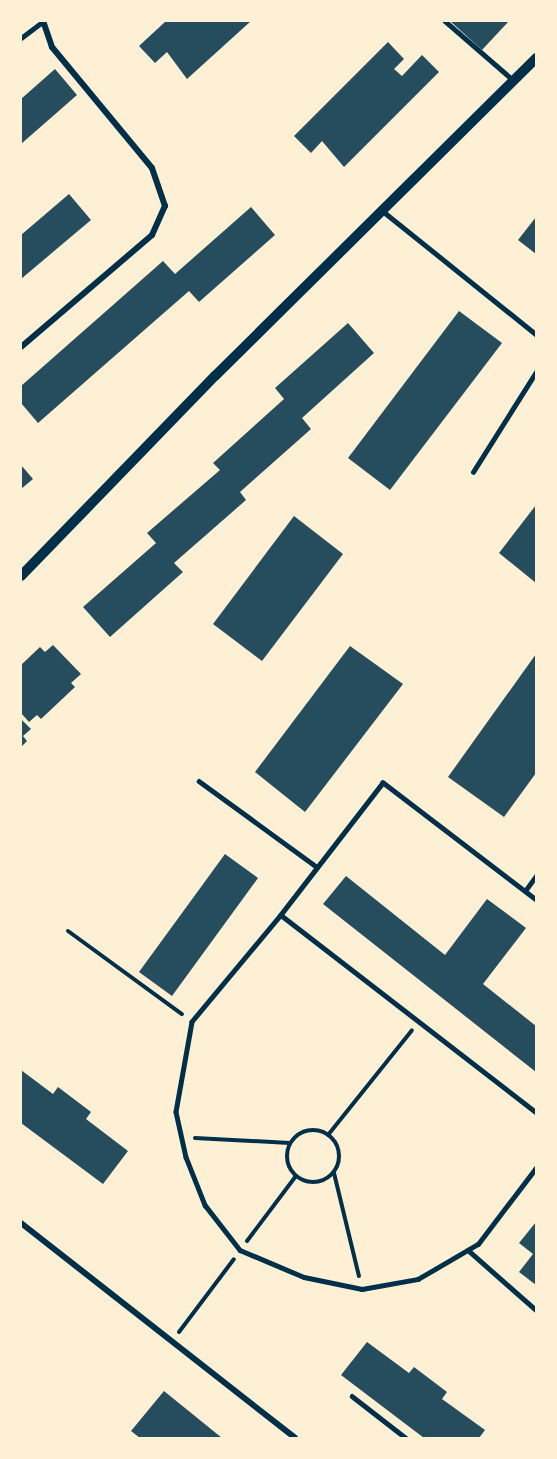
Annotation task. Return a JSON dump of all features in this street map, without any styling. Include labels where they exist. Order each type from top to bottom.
[{"type":"street","points":[[21,347],[152,235],[165,206],[152,168],[52,48],[42,21]]},
{"type":"street","points":[[21,576],[215,376],[516,82],[536,58]]},
{"type":"street","points":[[21,1223],[294,1438]]},
{"type":"lane","points":[[21,38],[42,21]]},
{"type":"lane","points":[[445,21],[516,82]]},
{"type":"lane","points":[[384,212],[536,334]]},
{"type":"lane","points":[[473,471],[536,372]]},
{"type":"lane","points":[[200,781],[317,867]]},
{"type":"lane","points":[[536,900],[383,783],[281,915],[192,1022],[183,1057],[176,1112],[182,1138],[205,1205],[240,1250],[304,1277],[362,1289],[418,1279],[478,1244],[536,1168]]},
{"type":"lane","points":[[525,891],[536,876]]},
{"type":"lane","points":[[281,915],[536,1113]]},
{"type":"lane","points":[[468,1250],[536,1310]]},
{"type":"lane","points":[[352,1396],[406,1438]]},
{"type":"path","points":[[68,931],[192,1022]]},
{"type":"path","points":[[328,1135],[419,1022]]},
{"type":"path","points":[[182,1138],[290,1143],[312,1130],[328,1135],[339,1156],[334,1172],[362,1289]]},
{"type":"path","points":[[290,1143],[288,1161],[296,1176],[312,1182],[334,1172]]},
{"type":"building","points":[[166,21],[251,21],[187,79],[167,52],[155,63],[139,46]]},
{"type":"building","points":[[450,21],[509,21],[482,50]]},
{"type":"building","points":[[388,42],[404,59],[394,69],[402,76],[422,55],[439,72],[344,167],[322,141],[311,153],[294,136]]},
{"type":"building","points":[[55,69],[77,95],[21,144],[21,99]]},
{"type":"building","points":[[69,194],[91,220],[21,279],[21,235]]},
{"type":"building","points":[[251,207],[275,235],[199,302],[189,291],[38,423],[21,403],[21,386],[163,261],[175,274]]},
{"type":"building","points":[[536,217],[536,254],[518,240]]},
{"type":"building","points":[[459,311],[502,343],[390,490],[348,458]]},
{"type":"building","points":[[348,323],[374,353],[302,418],[311,429],[240,492],[246,500],[174,563],[183,572],[110,637],[83,607],[156,543],[147,533],[220,470],[213,463],[284,399],[275,388]]},
{"type":"building","points":[[21,465],[33,479],[21,489]]},
{"type":"building","points":[[536,505],[536,583],[499,553]]},
{"type":"building","points":[[294,516],[343,554],[262,661],[213,624]]},
{"type":"building","points":[[53,645],[81,674],[71,683],[75,687],[41,719],[37,715],[29,722],[21,713],[21,665],[40,647],[45,652]]},
{"type":"building","points":[[350,646],[403,684],[305,812],[255,772]]},
{"type":"building","points":[[536,654],[536,773],[504,817],[448,777]]},
{"type":"building","points":[[21,719],[31,729],[23,736],[27,741],[21,747]]},
{"type":"building","points":[[225,854],[258,878],[172,996],[139,972]]},
{"type":"building","points":[[346,876],[445,955],[487,899],[526,928],[483,984],[536,1026],[536,1072],[323,904]]},
{"type":"building","points":[[21,1070],[53,1094],[58,1087],[91,1112],[86,1119],[128,1151],[103,1184],[21,1123]]},
{"type":"building","points":[[536,1222],[536,1285],[519,1272],[533,1254],[519,1243]]},
{"type":"building","points":[[367,1342],[409,1373],[414,1367],[447,1392],[442,1399],[485,1430],[479,1438],[424,1438],[341,1375]]},
{"type":"building","points":[[164,1391],[222,1438],[140,1438],[131,1431]]}]
